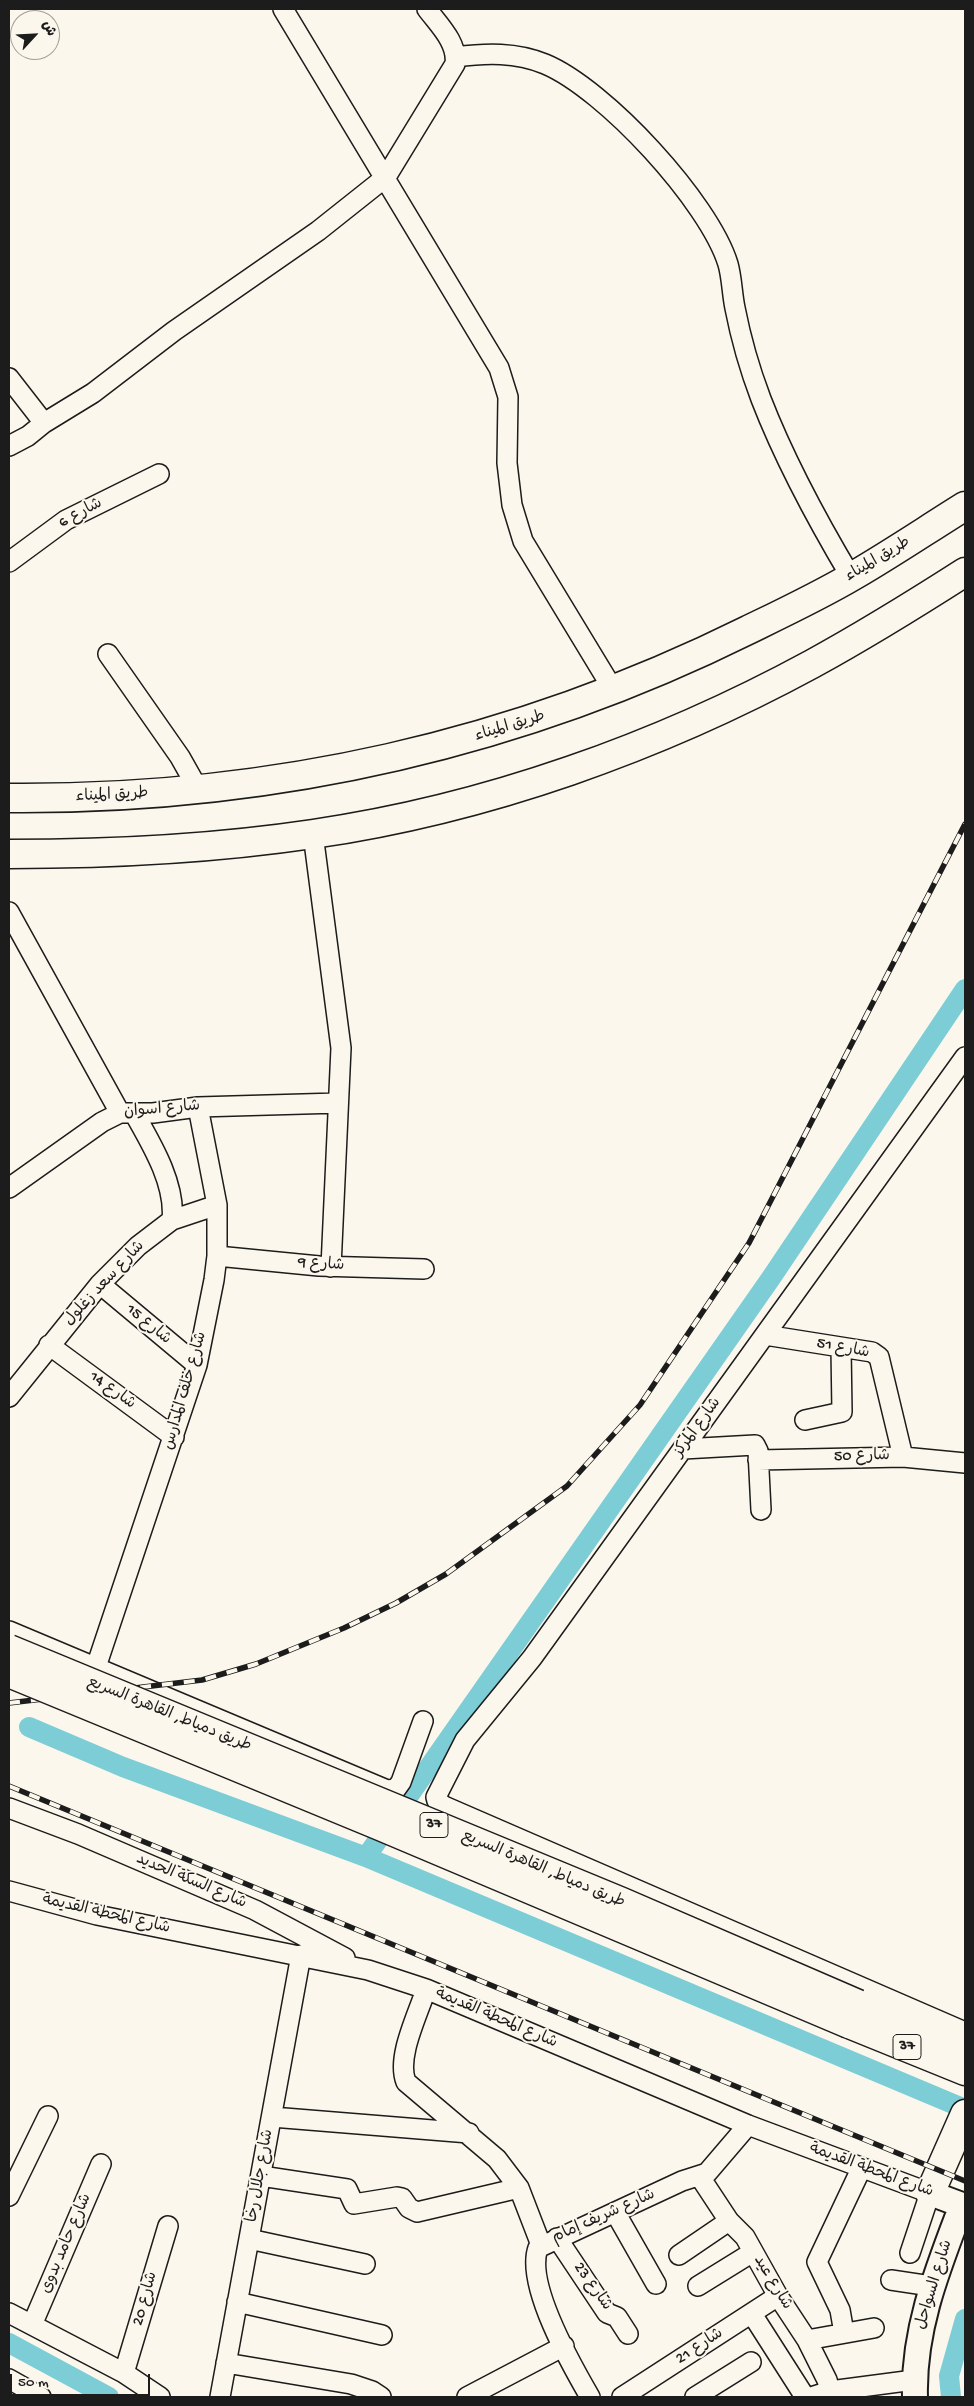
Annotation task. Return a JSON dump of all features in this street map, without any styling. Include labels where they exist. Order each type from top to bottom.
[{"type":"highway","name":"طريق الميناء","points":[[9,798],[122,796],[198,789],[301,776],[381,761],[460,742],[538,718],[614,691],[699,654],[851,577],[965,506]]},
{"type":"highway","points":[[9,854],[159,851],[313,834],[382,822],[459,803],[574,768],[649,740],[731,704],[811,664],[889,620],[965,572]]},
{"type":"highway","name":"طريق دمياط, القاهرة السريع","points":[[9,1649],[622,1902],[854,2014]]},
{"type":"highway","name":"طريق دمياط, القاهرة السريع","points":[[9,1673],[380,1826],[854,2014],[965,2048]]},
{"type":"highway","points":[[930,2193],[965,2114]]},
{"type":"main road","name":"شارع المحطة القديمة","points":[[930,2193],[963,2206]]},
{"type":"main road","name":"شارع السواحل","points":[[914,2389],[919,2336],[932,2286],[963,2206]]},
{"type":"street","points":[[283,9],[386,177],[499,368],[508,396],[507,463],[512,505],[523,542],[614,691]]},
{"type":"street","points":[[9,446],[28,436],[44,423],[93,393],[174,331],[318,231],[386,177],[450,74],[456,57],[452,43],[428,9]]},
{"type":"street","points":[[456,57],[486,53],[516,56],[544,64],[571,77],[627,123],[683,187],[715,237],[728,264],[735,309],[746,354],[778,440],[819,522],[851,577]]},
{"type":"street","points":[[9,378],[44,423]]},
{"type":"street","name":"شارع 6","points":[[9,562],[66,520],[159,474]]},
{"type":"street","points":[[108,654],[180,757],[198,789]]},
{"type":"street","points":[[313,834],[341,1048],[332,1266]]},
{"type":"street","points":[[9,912],[163,1171],[173,1213],[172,1220]]},
{"type":"street","name":"شارع المركز","points":[[965,1057],[532,1658],[465,1740],[437,1793],[437,1801],[965,2048]]},
{"type":"street","name":"شارع اسوان","points":[[9,1188],[102,1122],[127,1113],[198,1107],[338,1103]]},
{"type":"street","name":"شارع خلف المدارس","points":[[96,1667],[174,1437],[196,1365],[217,1256],[217,1205],[198,1107]]},
{"type":"street","name":"شارع سعد زغلول","points":[[9,1397],[100,1284],[138,1246],[172,1220],[217,1205]]},
{"type":"street","name":"شارع 9","points":[[217,1256],[332,1266],[424,1269]]},
{"type":"street","name":"شارع 15","points":[[100,1284],[196,1365]]},
{"type":"street","name":"شارع 51","points":[[765,1335],[872,1352],[879,1357],[903,1457]]},
{"type":"street","name":"شارع 14","points":[[49,1345],[174,1437]]},
{"type":"street","points":[[805,1420],[842,1412],[841,1348]]},
{"type":"street","points":[[683,1449],[752,1444],[757,1448],[761,1510]]},
{"type":"street","name":"شارع 50","points":[[758,1460],[903,1457],[965,1462]]},
{"type":"street","points":[[9,1632],[388,1790],[396,1789],[401,1782],[423,1721]]},
{"type":"street","name":"شارع السكة الحديد","points":[[9,1808],[78,1834],[255,1910],[368,1970]]},
{"type":"street","name":"شارع المحطة القديمة","points":[[9,1891],[97,1915],[368,1970],[426,1990],[748,2125],[861,2169],[930,2193]]},
{"type":"street","name":"شارع جلال رخا","points":[[220,2397],[301,1955]]},
{"type":"street","name":"شارع 23","points":[[426,1990],[403,2059],[402,2072],[406,2082],[497,2159],[519,2188],[549,2241],[607,2313],[617,2317],[628,2334]]},
{"type":"street","points":[[9,2196],[48,2116]]},
{"type":"street","points":[[272,2117],[469,2134]]},
{"type":"street","name":"شارع شريف إمام","points":[[588,2397],[545,2306],[537,2281],[537,2252],[549,2241],[682,2181],[700,2177],[713,2169],[748,2125]]},
{"type":"street","name":"شارع حامد بدوى","points":[[32,2325],[101,2164]]},
{"type":"street","points":[[844,2333],[840,2310],[817,2262],[861,2169]]},
{"type":"street","points":[[261,2176],[346,2189],[354,2204],[397,2196],[402,2198],[409,2208],[418,2212],[519,2188]]},
{"type":"street","name":"شارع عيد","points":[[700,2177],[729,2221],[746,2237],[778,2296],[807,2340],[827,2380],[831,2394]]},
{"type":"street","points":[[910,2254],[930,2193]]},
{"type":"street","points":[[615,2212],[656,2284]]},
{"type":"street","points":[[679,2255],[729,2221]]},
{"type":"street","name":"شارع 20","points":[[124,2373],[168,2226]]},
{"type":"street","points":[[249,2240],[365,2264]]},
{"type":"street","points":[[698,2286],[753,2252]]},
{"type":"street","points":[[891,2280],[932,2286]]},
{"type":"street","name":"شارع 21","points":[[622,2397],[778,2296]]},
{"type":"street","points":[[237,2302],[382,2335]]},
{"type":"street","points":[[9,2313],[124,2373],[160,2397]]},
{"type":"street","points":[[752,2314],[805,2397]]},
{"type":"street","points":[[807,2340],[874,2328]]},
{"type":"street","points":[[474,2395],[564,2346]]},
{"type":"street","points":[[695,2397],[751,2362]]},
{"type":"street","points":[[226,2363],[351,2384],[372,2391],[381,2397]]},
{"type":"street","points":[[9,2379],[41,2397]]},
{"type":"street","points":[[811,2397],[914,2389]]},
{"type":"waterway","points":[[366,1857],[771,1278],[965,989]]},
{"type":"waterway","points":[[29,1727],[123,1767],[366,1857],[965,2109]]},
{"type":"waterway","points":[[951,2397],[949,2376],[965,2319]]},
{"type":"waterway","points":[[9,2343],[109,2397]]},
{"type":"railway","points":[[9,1703],[202,1680],[256,1664],[344,1628],[396,1603],[446,1574],[567,1486],[640,1405],[749,1243],[965,824]]},
{"type":"railway","points":[[9,1786],[965,2181]]}]
